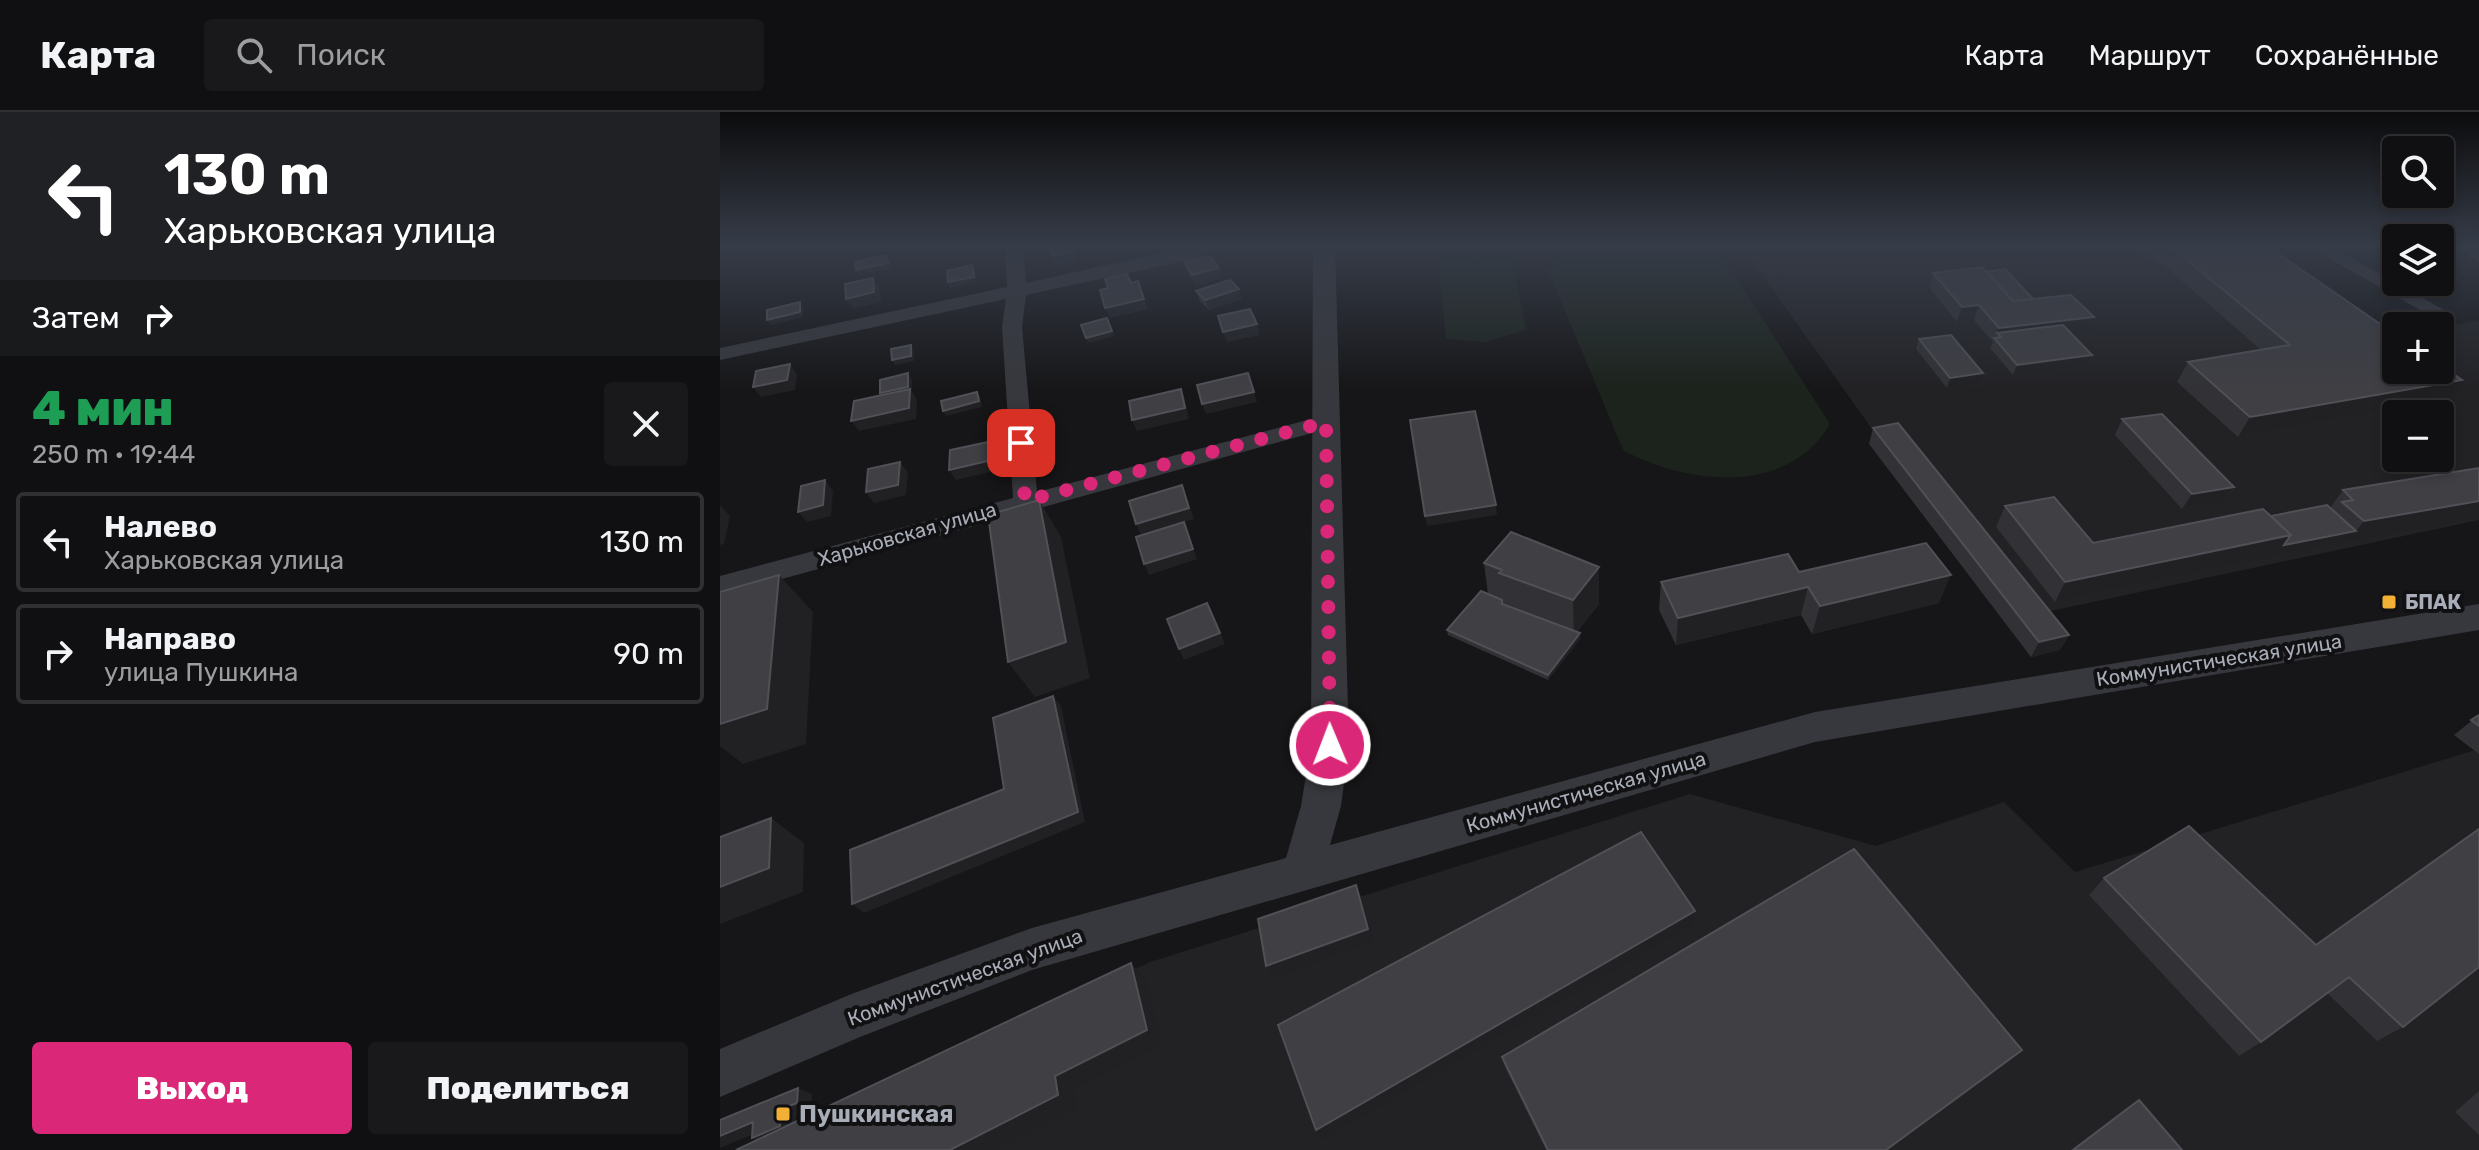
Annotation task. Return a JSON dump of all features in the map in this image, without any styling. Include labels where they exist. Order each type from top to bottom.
[{"type":"street","points":[[720,354],[997,293]]},
{"type":"street","points":[[1016,293],[1012,327],[1025,501]]},
{"type":"street","points":[[1302,873],[1321,806],[1330,745],[1325,293]]},
{"type":"street","points":[[2404,293],[2438,312]]},
{"type":"street","name":"Харьковская улица","points":[[720,586],[1326,422]]},
{"type":"street","name":"Коммунистическая улица","points":[[720,1073],[854,1016],[1032,949],[1815,727],[2479,617]]},
{"type":"shaded area","points":[[1441,293],[1519,293],[1526,330],[1485,342],[1446,339]]},
{"type":"shaded area","points":[[1558,293],[1746,293],[1830,424],[1812,447],[1789,463],[1763,473],[1735,477],[1676,471],[1623,450]]},
{"type":"shaded area","points":[[1775,293],[2306,293],[2368,337],[2382,335],[2382,384],[2454,384],[2454,324],[2479,321],[2479,520],[2008,620]]},
{"type":"shaded area","points":[[2479,749],[2479,1150],[770,1150],[1150,962],[1690,794],[1876,846],[2004,802],[2075,872]]},
{"type":"building","points":[[846,293],[868,293],[846,299]]},
{"type":"building","points":[[1101,293],[1142,293],[1144,299],[1105,308]]},
{"type":"building","points":[[1198,293],[1225,293],[1205,300]]},
{"type":"building","points":[[1950,293],[2006,293],[2013,301],[2071,295],[2094,317],[1999,328],[1979,305],[1962,307]]},
{"type":"building","points":[[2006,293],[2028,293],[2033,299],[2013,301]]},
{"type":"building","points":[[2228,293],[2336,293],[2382,325],[2382,384],[2439,384],[2250,417],[2188,362],[2290,345]]},
{"type":"building","points":[[800,302],[800,312],[767,320],[767,310]]},
{"type":"building","points":[[1250,309],[1257,324],[1223,332],[1218,316]]},
{"type":"building","points":[[1107,318],[1112,331],[1086,338],[1081,325]]},
{"type":"building","points":[[2063,325],[2092,355],[2017,365],[1994,338],[2001,337],[1997,333]]},
{"type":"building","points":[[1951,335],[1983,373],[1950,378],[1919,339]]},
{"type":"building","points":[[911,345],[911,356],[892,360],[891,349]]},
{"type":"building","points":[[790,364],[787,380],[753,387],[756,371]]},
{"type":"building","points":[[908,373],[908,387],[880,393],[880,380]]},
{"type":"building","points":[[1248,373],[1254,392],[1202,404],[1197,385]]},
{"type":"building","points":[[910,389],[909,408],[851,421],[854,401]]},
{"type":"building","points":[[1181,389],[1185,408],[1132,420],[1129,401]]},
{"type":"building","points":[[977,392],[979,401],[943,411],[941,401]]},
{"type":"building","points":[[1475,411],[1496,505],[1425,516],[1410,420]]},
{"type":"building","points":[[2162,414],[2234,487],[2192,494],[2122,419]]},
{"type":"building","points":[[1898,423],[2069,635],[2039,642],[1873,428]]},
{"type":"building","points":[[988,442],[988,461],[949,470],[950,450]]},
{"type":"building","points":[[900,462],[898,485],[866,492],[868,469]]},
{"type":"building","points":[[2479,468],[2479,501],[2364,521],[2342,502],[2353,500],[2343,490]]},
{"type":"building","points":[[825,480],[823,505],[798,512],[801,486]]},
{"type":"building","points":[[1182,485],[1189,508],[1136,524],[1129,501]]},
{"type":"building","points":[[2054,497],[2093,543],[2263,509],[2291,535],[2065,582],[2005,506]]},
{"type":"building","points":[[1039,500],[1066,642],[1008,662],[988,515]]},
{"type":"building","points":[[2327,505],[2356,531],[2284,545],[2291,535],[2271,516]]},
{"type":"building","points":[[1184,522],[1193,549],[1144,564],[1136,537]]},
{"type":"building","points":[[1511,532],[1599,567],[1573,600],[1499,573],[1502,570],[1484,563]]},
{"type":"building","points":[[1926,543],[1951,575],[1820,606],[1808,587],[1678,618],[1661,582],[1788,554],[1799,572]]},
{"type":"building","points":[[779,575],[767,709],[720,724],[720,592]]},
{"type":"building","points":[[1481,591],[1502,600],[1502,604],[1580,633],[1548,675],[1447,630]]},
{"type":"building","points":[[1207,603],[1220,633],[1179,649],[1167,619]]},
{"type":"building","points":[[1053,696],[1078,812],[852,904],[850,850],[1004,789],[993,718]]},
{"type":"building","points":[[2479,715],[2479,726],[2471,720]]},
{"type":"building","points":[[771,818],[769,868],[720,887],[720,837]]},
{"type":"building","points":[[2189,826],[2316,945],[2479,829],[2479,967],[2403,1027],[2349,977],[2261,1042],[2104,878]]},
{"type":"building","points":[[1641,832],[1695,911],[1316,1130],[1278,1025]]},
{"type":"building","points":[[1854,849],[2022,1050],[1886,1150],[1548,1150],[1502,1057]]},
{"type":"building","points":[[1356,885],[1368,929],[1266,966],[1258,919]]},
{"type":"building","points":[[1131,963],[1147,1030],[1055,1076],[1058,1095],[950,1150],[736,1150]]},
{"type":"building","points":[[798,1088],[797,1103],[781,1109],[780,1126],[752,1138],[753,1122],[720,1136],[720,1120]]},
{"type":"building","points":[[2139,1100],[2182,1150],[2073,1150]]},
{"type":"place","name":"БПАК","points":[[2389,602]]},
{"type":"place","name":"Пушкинская","points":[[783,1114]]},
{"type":"route","points":[[1021,443],[1025,501],[1326,422],[1330,745]]}]
